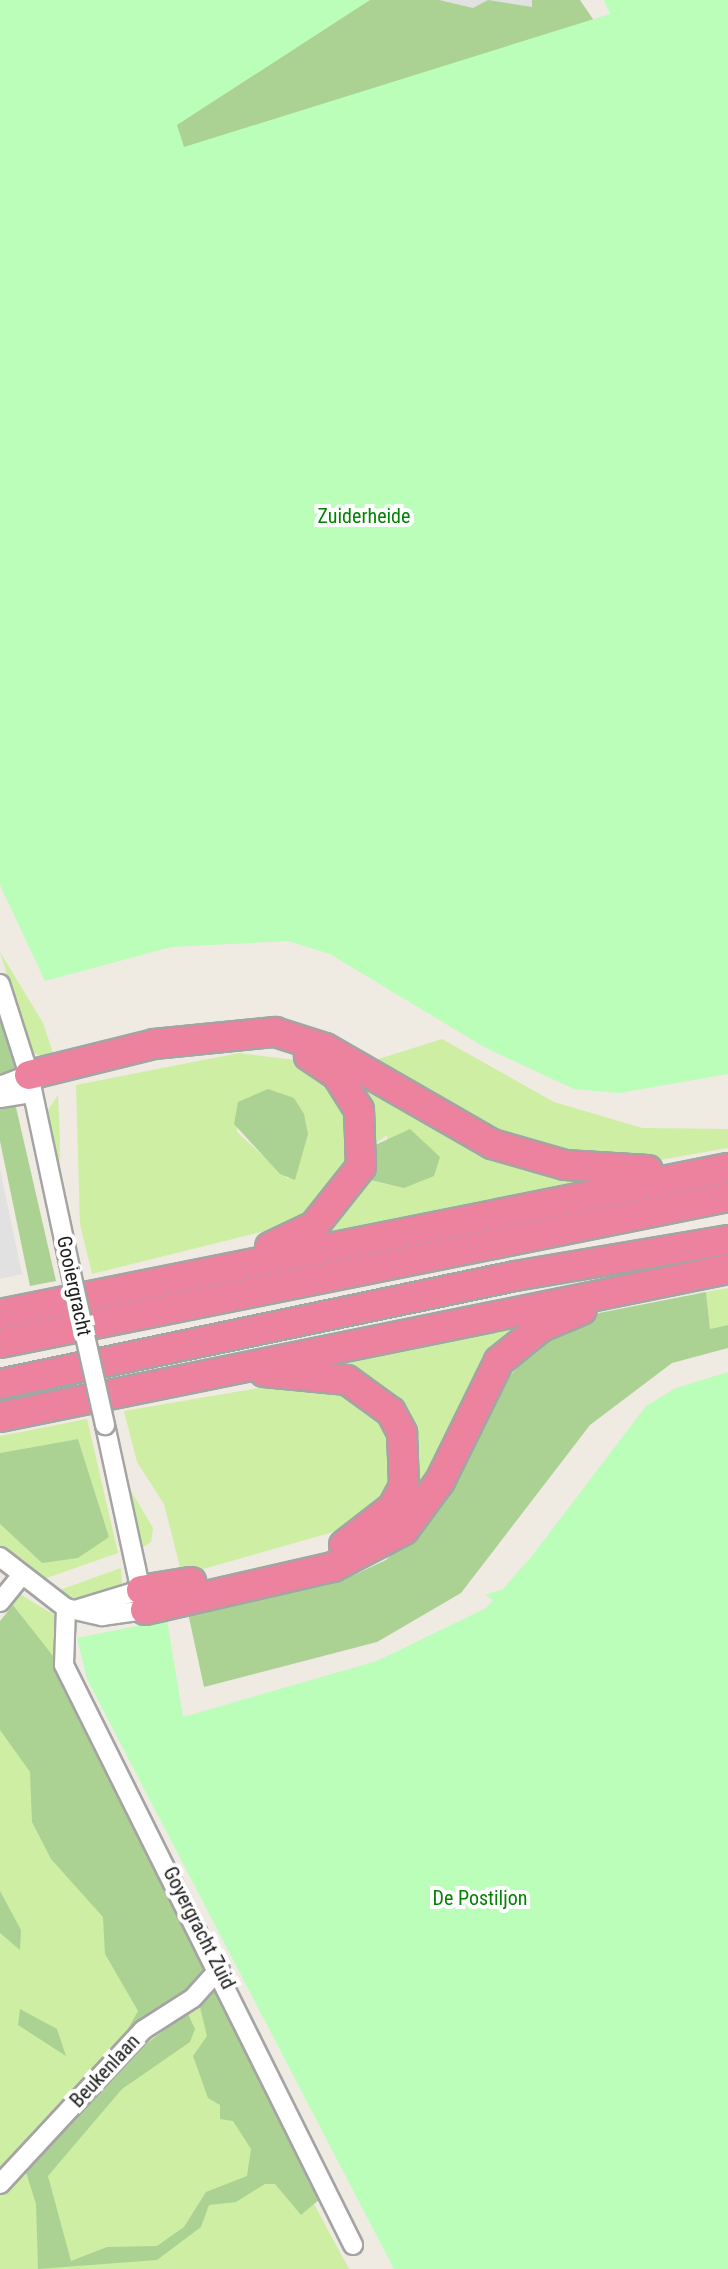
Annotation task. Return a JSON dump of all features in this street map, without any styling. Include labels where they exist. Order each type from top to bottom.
[{"type":"highway","points":[[31,1084],[154,1044],[275,1032],[325,1048],[464,1130],[531,1157],[615,1171],[728,1165]]},
{"type":"highway","points":[[31,1084],[159,1056],[262,1044],[303,1052],[337,1075],[359,1110],[363,1136],[361,1167],[343,1198],[314,1226],[219,1268]]},
{"type":"highway","points":[[0,1314],[728,1165]]},
{"type":"highway","points":[[0,1343],[728,1197]]},
{"type":"highway","points":[[0,1384],[515,1276],[728,1240]]},
{"type":"highway","points":[[0,1417],[212,1371],[728,1269]]},
{"type":"highway","points":[[143,1600],[368,1554],[426,1505],[481,1387],[517,1343],[658,1282]]},
{"type":"highway","points":[[143,1600],[316,1556],[374,1527],[404,1486],[402,1433],[367,1391],[321,1373],[212,1371]]},
{"type":"street","name":"Gooiergracht","points":[[0,984],[31,1084],[143,1600]]},
{"type":"street","points":[[0,1086],[31,1084]]},
{"type":"street","points":[[0,1098],[31,1084]]},
{"type":"street","points":[[0,1557],[17,1574],[70,1609],[102,1616],[143,1600]]},
{"type":"street","points":[[0,1602],[17,1574]]},
{"type":"street","name":"Goyergracht Zuid","points":[[70,1609],[64,1665],[220,1968],[353,2245]]},
{"type":"street","name":"Beukenlaan","points":[[0,2184],[143,2030],[193,1998],[220,1968]]},
{"type":"green space","name":"Zuiderheide","points":[[0,0],[370,0],[177,125],[184,147],[610,14],[604,0],[728,0],[728,1074],[619,1093],[574,1089],[484,1047],[330,954],[288,941],[171,947],[45,981],[0,885]]},
{"type":"green space","points":[[348,0],[580,0],[601,31],[0,227]]},
{"type":"green space","points":[[0,952],[43,1023],[56,1062],[31,1052]]},
{"type":"green space","points":[[0,1007],[15,1069],[0,1074]]},
{"type":"green space","points":[[442,1039],[554,1102],[642,1128],[728,1129],[728,1148],[643,1163],[545,1150],[476,1123],[366,1063]]},
{"type":"green space","points":[[239,1053],[295,1060],[344,1097],[351,1163],[317,1209],[281,1227],[92,1274],[80,1224],[76,1085]],"holes":[[[238,1102],[308,1134],[288,1179],[237,1132]]]},
{"type":"green space","points":[[334,1065],[435,1121],[619,1176],[303,1237],[362,1178],[390,1185],[387,1135],[371,1147]]},
{"type":"green space","points":[[268,1089],[294,1098],[304,1114],[308,1134],[295,1180],[280,1174],[234,1124],[238,1102]]},
{"type":"green space","points":[[58,1095],[60,1142],[59,1189],[43,1118]]},
{"type":"green space","points":[[15,1103],[56,1281],[30,1286],[0,1141],[0,1106]]},
{"type":"green space","points":[[410,1129],[440,1157],[434,1176],[404,1188],[362,1178],[371,1147]]},
{"type":"green space","points":[[728,1288],[728,1325],[710,1329],[706,1292]]},
{"type":"green space","points":[[706,1292],[710,1329],[728,1325],[728,1348],[672,1363],[590,1425],[461,1593],[377,1642],[204,1687],[188,1613],[354,1575],[386,1560],[448,1495],[509,1377],[536,1345],[599,1313]]},
{"type":"green space","points":[[532,1323],[411,1514],[414,1435],[324,1363]]},
{"type":"green space","name":"De Postiljon","points":[[728,1372],[728,2269],[394,2269],[87,1679],[77,1638],[167,1620],[183,1717],[377,1661],[486,1608],[493,1600],[485,1595],[503,1589],[532,1556],[646,1406],[676,1388]]},
{"type":"green space","points":[[277,1385],[349,1393],[387,1423],[395,1487],[340,1530],[182,1575],[164,1504],[137,1462],[124,1411]]},
{"type":"green space","points":[[87,1419],[118,1553],[38,1581],[0,1546],[0,1524],[42,1563],[109,1537],[78,1439],[0,1453],[0,1436]]},
{"type":"green space","points":[[78,1439],[109,1537],[78,1558],[42,1563],[0,1524],[0,1453]]},
{"type":"green space","points":[[124,1479],[153,1528],[151,1542],[139,1550]]},
{"type":"green space","points":[[121,1568],[122,1587],[84,1601],[54,1592]]},
{"type":"green space","points":[[15,1591],[59,1618],[57,1661],[13,1605]]},
{"type":"green space","points":[[13,1605],[57,1661],[212,1973],[120,2043],[138,2011],[105,1954],[103,1917],[51,1859],[32,1822],[30,1772],[0,1730],[0,1621]]},
{"type":"green space","points":[[0,1705],[77,1765],[349,2269],[0,2269]]},
{"type":"green space","points":[[0,1891],[21,1930],[20,1950],[0,1933]]},
{"type":"green space","points":[[220,1988],[326,2194],[301,2215],[275,2184],[265,2184],[236,2202],[209,2205],[201,2227],[157,2260],[38,2269],[36,2204],[25,2169],[125,2061],[187,2012],[195,2029],[190,2042],[122,2089],[48,2176],[71,2261],[107,2247],[157,2246],[184,2227],[206,2192],[247,2176],[251,2149],[233,2121],[220,2119],[220,2105],[208,2098],[193,2056],[207,2036],[199,2003]]},
{"type":"green space","points":[[20,2009],[57,2029],[66,2056],[18,2025]]},
{"type":"shaded area","points":[[439,0],[488,0],[473,8]]},
{"type":"shaded area","points":[[488,0],[532,0],[532,7]]},
{"type":"shaded area","points":[[0,1169],[22,1274],[0,1279]]}]
